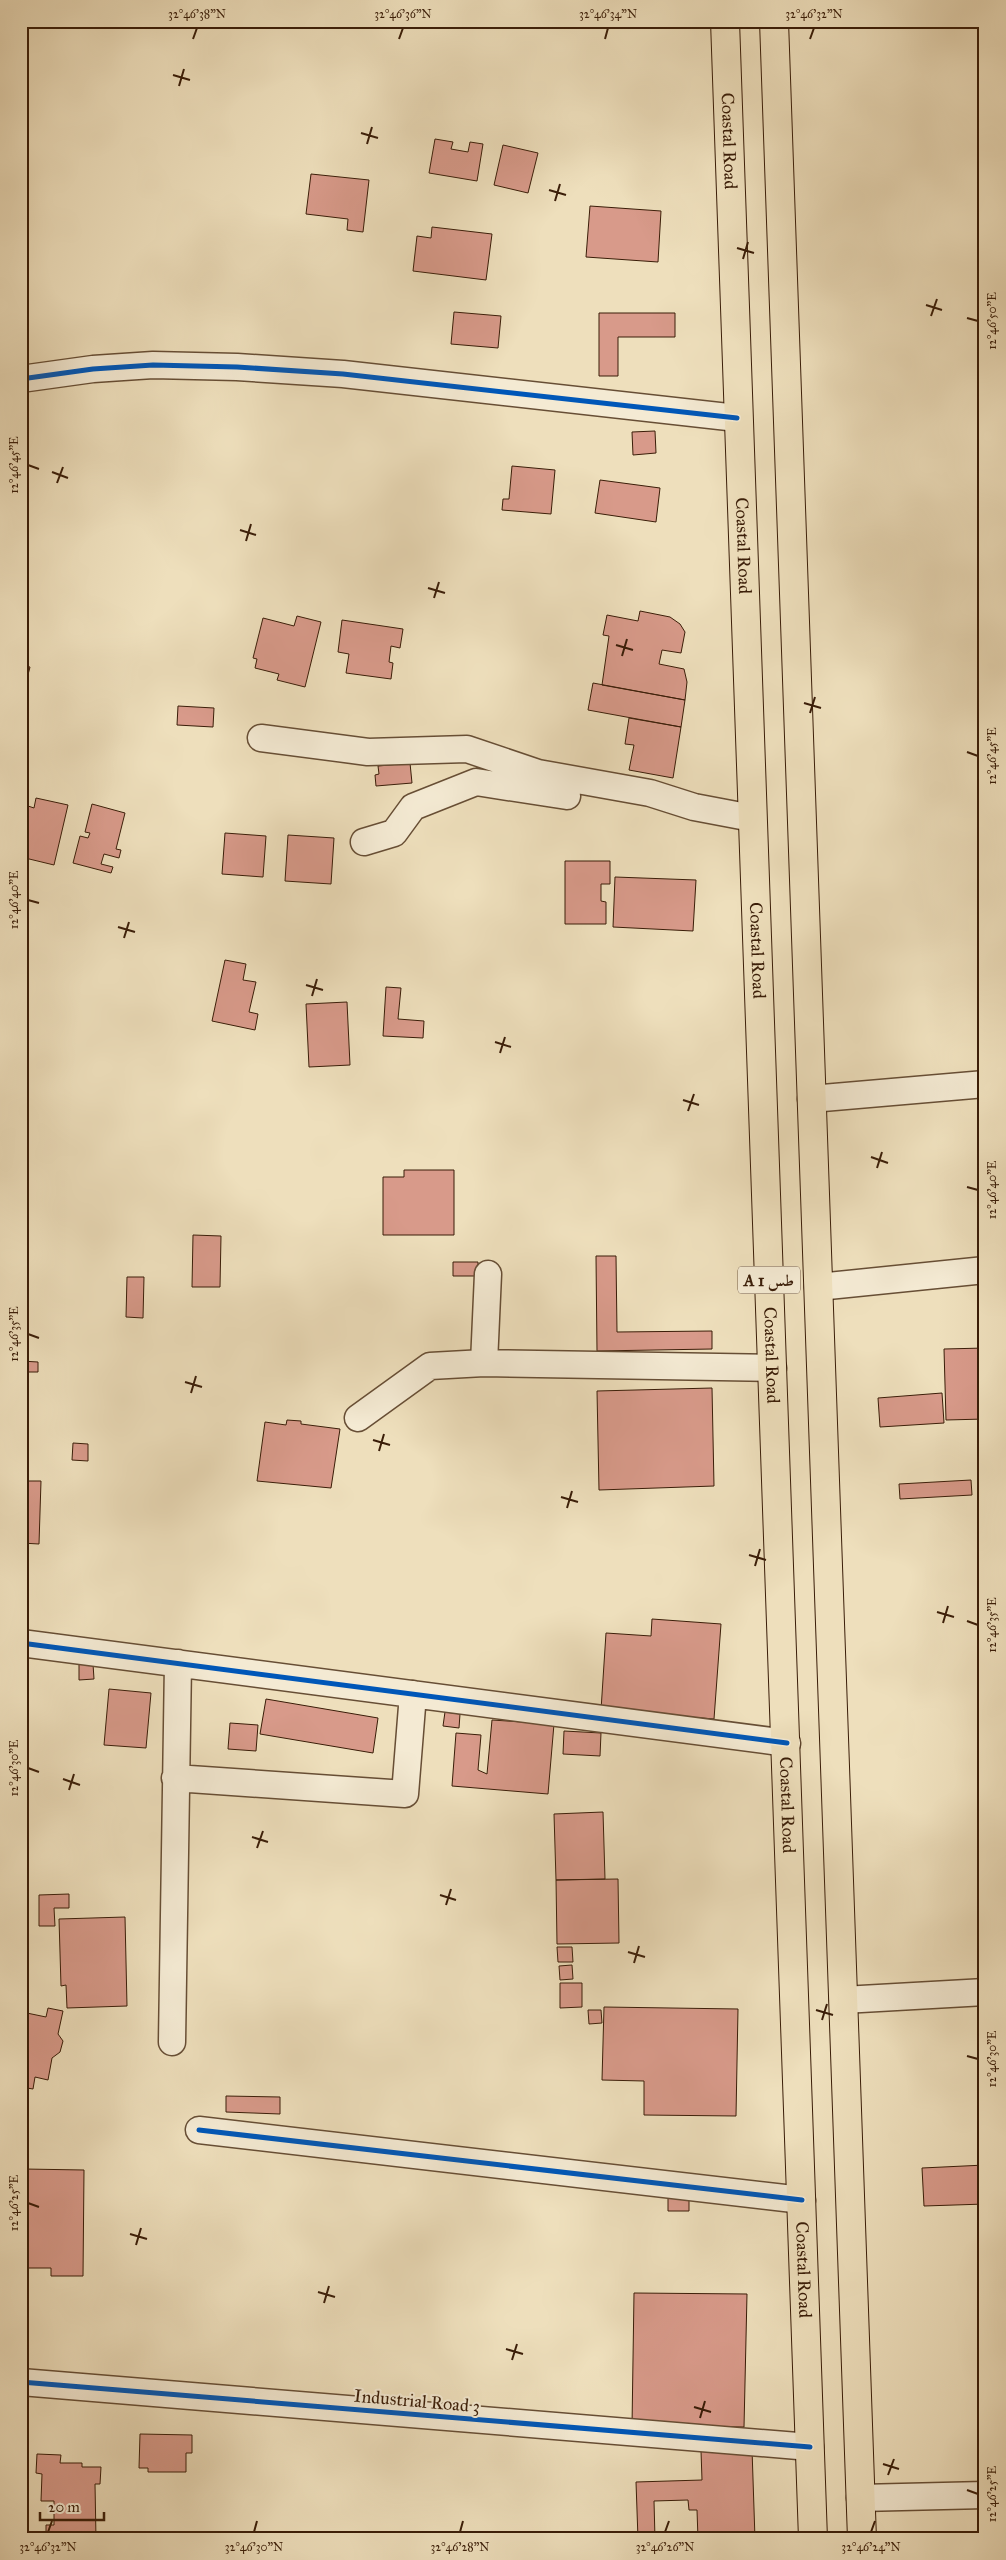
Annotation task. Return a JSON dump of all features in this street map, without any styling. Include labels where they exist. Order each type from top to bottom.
[{"type":"highway","name":"Coastal Road","points":[[725,21],[737,418],[787,1743],[813,2539]]},
{"type":"highway","name":"A 1 طس","points":[[774,21],[862,2539]]},
{"type":"street","points":[[21,379],[93,368],[153,364],[237,367],[343,374],[737,418]]},
{"type":"street","points":[[261,738],[368,752],[467,749],[538,773],[650,793],[694,807],[752,818]]},
{"type":"street","points":[[364,842],[394,833],[413,807],[476,782],[656,811],[669,812],[694,807]]},
{"type":"street","points":[[811,1099],[985,1084]]},
{"type":"street","points":[[818,1287],[985,1270]]},
{"type":"street","points":[[484,1363],[488,1274]]},
{"type":"street","points":[[358,1418],[430,1366],[484,1363],[772,1368]]},
{"type":"street","points":[[21,1643],[787,1743]]},
{"type":"street","points":[[172,2042],[178,1663]]},
{"type":"street","points":[[175,1778],[405,1794],[413,1694]]},
{"type":"street","points":[[843,2000],[985,1992]]},
{"type":"street","points":[[199,2130],[802,2200]]},
{"type":"street","name":"Industrial Road 3","points":[[21,2382],[810,2447]]},
{"type":"street","points":[[860,2498],[985,2495]]},
{"type":"building","points":[[435,139],[453,142],[451,149],[468,152],[470,142],[483,144],[477,181],[429,173]]},
{"type":"building","points":[[503,145],[538,153],[528,193],[494,185]]},
{"type":"building","points":[[311,174],[369,180],[363,232],[347,230],[348,219],[306,214]]},
{"type":"building","points":[[590,206],[661,211],[658,262],[586,257]]},
{"type":"building","points":[[432,227],[492,234],[486,280],[413,271],[417,236],[431,238]]},
{"type":"building","points":[[454,312],[501,316],[498,348],[451,344]]},
{"type":"building","points":[[599,313],[675,313],[675,337],[618,337],[618,376],[599,376]]},
{"type":"building","points":[[655,431],[656,453],[633,455],[632,432]]},
{"type":"building","points":[[512,466],[555,470],[551,514],[502,510],[503,499],[509,499]]},
{"type":"building","points":[[600,480],[660,488],[656,522],[595,513]]},
{"type":"building","points":[[640,611],[670,617],[680,624],[685,632],[681,653],[662,650],[659,664],[684,669],[687,682],[685,700],[602,685],[609,636],[603,635],[607,615],[638,621]]},
{"type":"building","points":[[297,616],[321,622],[305,687],[277,680],[279,674],[255,668],[257,659],[253,658],[263,618],[294,626]]},
{"type":"building","points":[[342,620],[403,629],[400,648],[391,646],[389,662],[393,663],[391,679],[346,673],[349,654],[338,652]]},
{"type":"building","points":[[21,665],[30,667],[21,702]]},
{"type":"building","points":[[593,683],[685,700],[681,727],[588,710]]},
{"type":"building","points":[[178,706],[214,708],[213,727],[177,725]]},
{"type":"building","points":[[629,718],[681,727],[673,778],[629,770],[634,745],[625,744]]},
{"type":"building","points":[[410,763],[412,783],[376,786],[375,775],[379,774],[378,766]]},
{"type":"building","points":[[36,798],[68,805],[54,865],[21,857],[21,820],[25,821],[28,806],[34,808]]},
{"type":"building","points":[[92,804],[125,813],[116,849],[121,850],[119,858],[104,854],[101,864],[113,867],[111,873],[73,863],[80,836],[88,838],[90,833],[85,832]]},
{"type":"building","points":[[225,833],[266,836],[263,877],[222,874]]},
{"type":"building","points":[[288,835],[334,838],[331,884],[285,881]]},
{"type":"building","points":[[565,861],[610,861],[610,884],[601,884],[601,901],[606,902],[606,924],[565,924]]},
{"type":"building","points":[[615,877],[696,880],[693,931],[613,927]]},
{"type":"building","points":[[225,960],[246,964],[243,980],[256,982],[249,1012],[258,1014],[255,1030],[212,1021]]},
{"type":"building","points":[[386,987],[401,988],[398,1019],[424,1021],[423,1038],[383,1036]]},
{"type":"building","points":[[347,1002],[350,1065],[309,1067],[306,1004]]},
{"type":"building","points":[[404,1170],[454,1170],[454,1235],[383,1235],[383,1177],[404,1177]]},
{"type":"building","points":[[193,1235],[221,1236],[220,1287],[192,1287]]},
{"type":"building","points":[[596,1256],[616,1256],[617,1332],[712,1331],[712,1349],[597,1351]]},
{"type":"building","points":[[453,1262],[478,1262],[478,1276],[453,1276]]},
{"type":"building","points":[[127,1277],[144,1277],[143,1318],[126,1317]]},
{"type":"building","points":[[985,1348],[985,1419],[946,1420],[944,1349]]},
{"type":"building","points":[[21,1361],[38,1362],[38,1372],[21,1372]]},
{"type":"building","points":[[712,1388],[714,1486],[599,1490],[597,1391]]},
{"type":"building","points":[[942,1393],[944,1423],[880,1427],[878,1398]]},
{"type":"building","points":[[287,1420],[301,1421],[301,1424],[340,1429],[331,1488],[257,1481],[265,1422],[286,1425]]},
{"type":"building","points":[[73,1443],[88,1444],[88,1461],[72,1460]]},
{"type":"building","points":[[971,1480],[972,1495],[900,1499],[899,1484]]},
{"type":"building","points":[[21,1481],[41,1481],[39,1544],[21,1543]]},
{"type":"building","points":[[652,1619],[721,1624],[714,1719],[601,1710],[606,1633],[651,1636]]},
{"type":"building","points":[[79,1664],[93,1664],[94,1679],[79,1680]]},
{"type":"building","points":[[109,1689],[151,1693],[146,1748],[104,1745]]},
{"type":"building","points":[[266,1699],[378,1718],[373,1753],[260,1734]]},
{"type":"building","points":[[445,1712],[460,1714],[459,1728],[443,1726]]},
{"type":"building","points":[[492,1720],[554,1724],[548,1794],[452,1786],[456,1733],[481,1735],[478,1770],[487,1774]]},
{"type":"building","points":[[230,1723],[258,1725],[256,1751],[228,1749]]},
{"type":"building","points":[[564,1731],[601,1733],[600,1756],[563,1754]]},
{"type":"building","points":[[603,1812],[605,1879],[556,1880],[554,1814]]},
{"type":"building","points":[[618,1879],[619,1943],[557,1944],[556,1880]]},
{"type":"building","points":[[69,1894],[69,1908],[54,1908],[55,1926],[39,1926],[39,1895]]},
{"type":"building","points":[[125,1917],[127,2006],[67,2008],[66,1985],[61,1986],[59,1919]]},
{"type":"building","points":[[557,1947],[572,1947],[573,1962],[558,1962]]},
{"type":"building","points":[[572,1965],[573,1979],[560,1980],[559,1966]]},
{"type":"building","points":[[560,1983],[582,1983],[582,2007],[560,2008]]},
{"type":"building","points":[[21,2007],[22,2012],[46,2017],[48,2008],[63,2011],[58,2034],[63,2041],[60,2052],[52,2058],[48,2080],[35,2077],[33,2089],[21,2087]]},
{"type":"building","points":[[604,2007],[738,2009],[736,2116],[644,2115],[644,2081],[602,2080]]},
{"type":"building","points":[[588,2010],[601,2010],[602,2023],[589,2024]]},
{"type":"building","points":[[226,2096],[280,2097],[280,2114],[226,2112]]},
{"type":"building","points":[[985,2165],[985,2204],[924,2206],[922,2168]]},
{"type":"building","points":[[24,2169],[84,2170],[83,2276],[51,2276],[51,2268],[27,2268],[23,2264]]},
{"type":"building","points":[[668,2197],[689,2198],[689,2211],[668,2211]]},
{"type":"building","points":[[634,2293],[747,2294],[744,2427],[632,2426]]},
{"type":"building","points":[[140,2434],[192,2435],[192,2453],[186,2453],[186,2472],[148,2472],[148,2468],[139,2468]]},
{"type":"building","points":[[752,2449],[755,2539],[698,2539],[697,2510],[689,2510],[688,2500],[654,2501],[655,2539],[638,2539],[636,2482],[702,2480],[701,2451]]},
{"type":"building","points":[[37,2454],[61,2455],[60,2463],[82,2463],[82,2467],[101,2467],[100,2484],[95,2484],[96,2539],[46,2539],[46,2525],[54,2525],[54,2501],[41,2501],[42,2474],[36,2473]]},
{"type":"cycle path","points":[[21,379],[93,369],[153,365],[237,367],[343,374],[737,418]]},
{"type":"cycle path","points":[[21,1643],[787,1743]]},
{"type":"cycle path","points":[[199,2130],[802,2200]]},
{"type":"cycle path","points":[[21,2382],[810,2447]]}]
